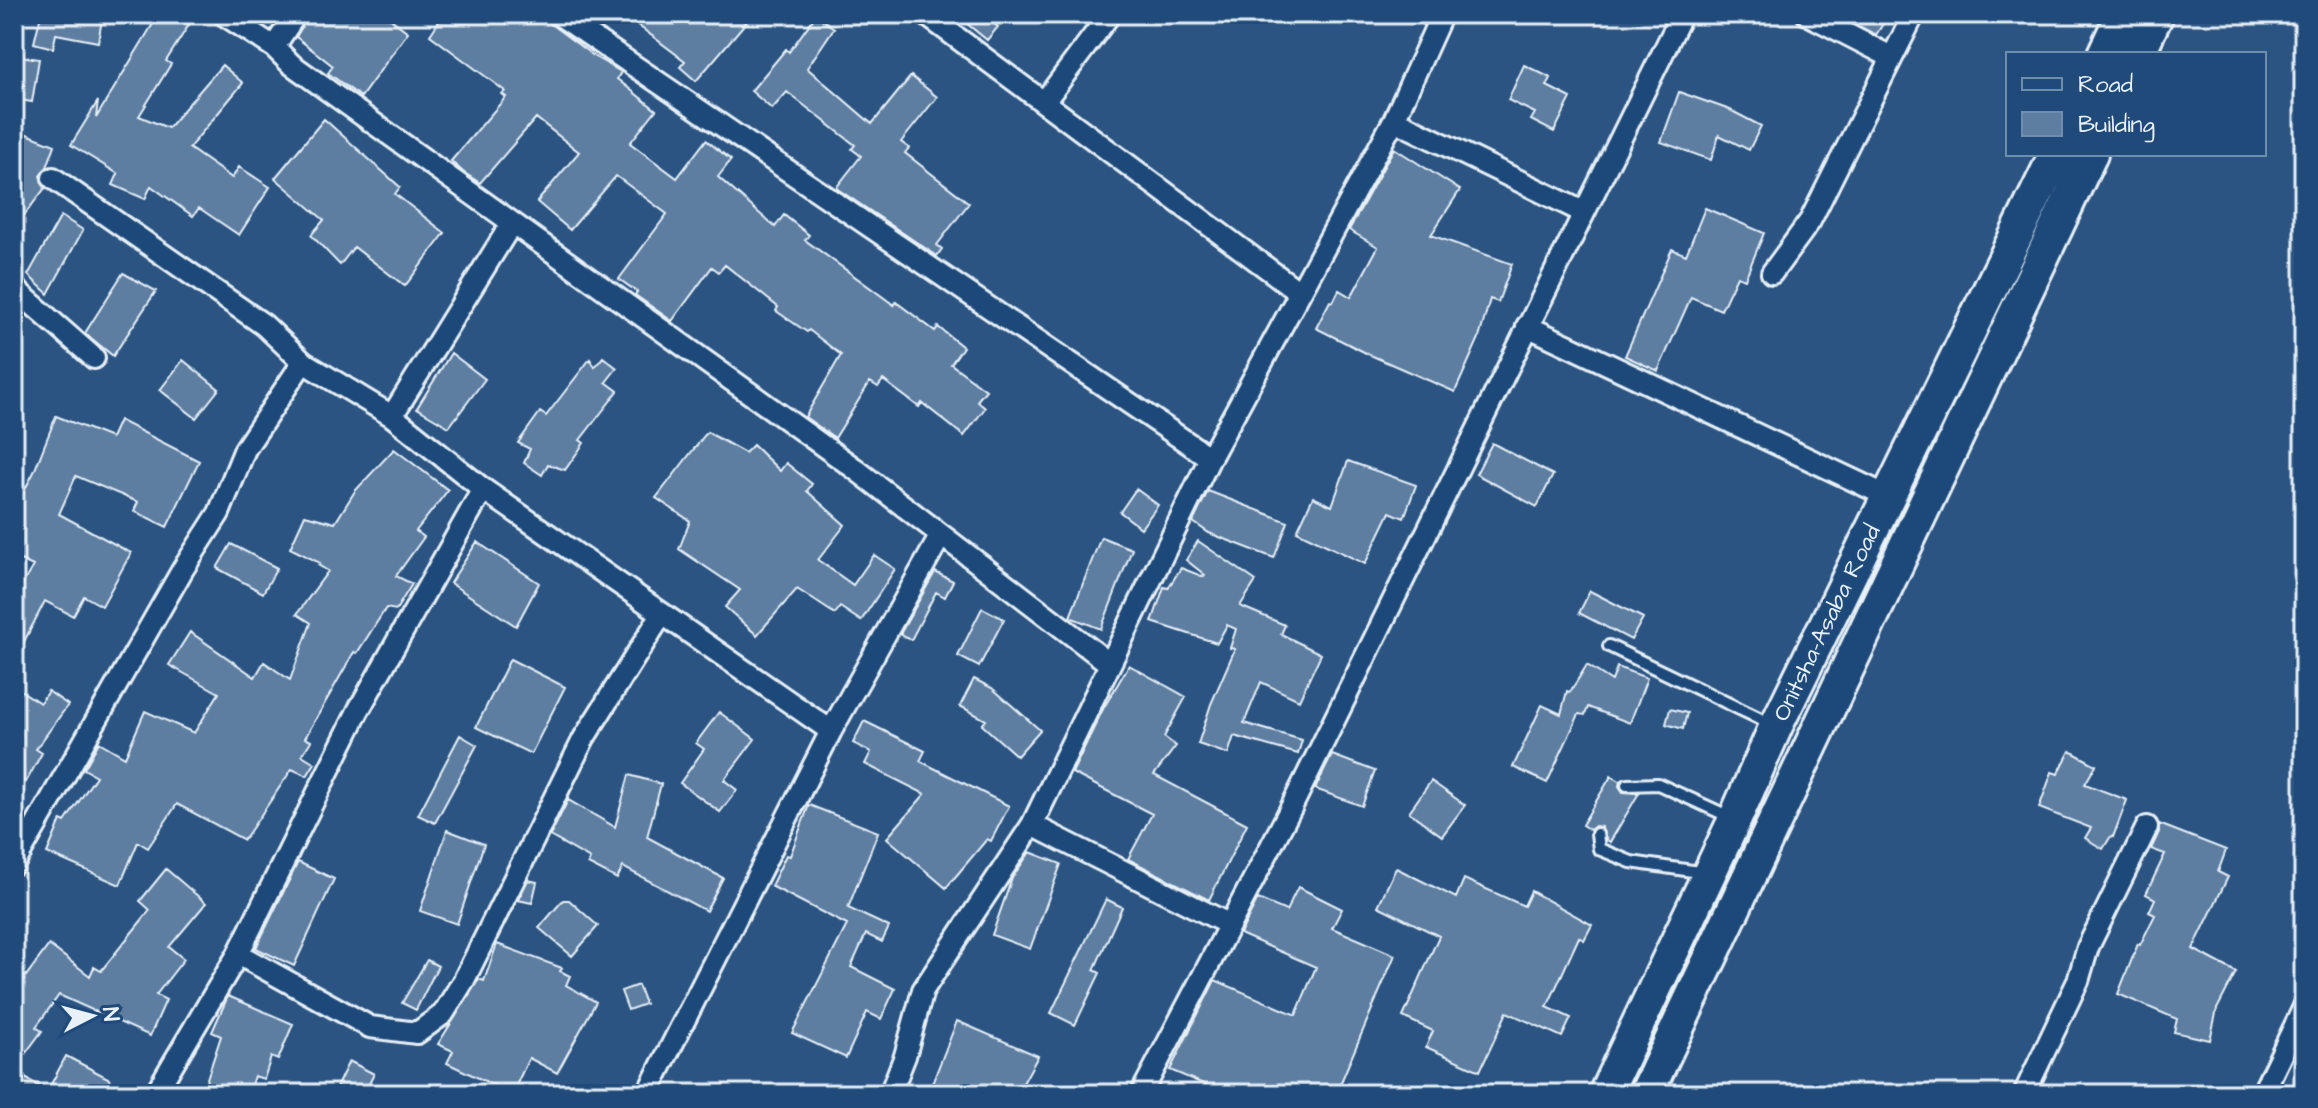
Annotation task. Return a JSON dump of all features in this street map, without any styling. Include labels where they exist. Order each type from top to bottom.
[{"type":"highway","points":[[2105,52],[2123,14]]},
{"type":"highway","points":[[2139,52],[2157,14]]},
{"type":"highway","name":"Onitsha-Asaba Road","points":[[1605,1094],[1710,874],[1776,726],[2055,156]]},
{"type":"highway","points":[[1646,1094],[2090,156]]},
{"type":"highway","points":[[1684,927],[1721,934]]},
{"type":"street","points":[[223,14],[274,47],[291,64],[854,468],[1110,664]]},
{"type":"street","points":[[274,47],[296,14]]},
{"type":"street","points":[[925,14],[1299,292]]},
{"type":"street","points":[[1044,102],[1110,14]]},
{"type":"street","points":[[890,1094],[905,1056],[923,990],[1032,825],[1210,458],[1394,120],[1442,14]]},
{"type":"street","points":[[1141,1094],[1291,808],[1682,14]]},
{"type":"street","points":[[1807,14],[1891,57]]},
{"type":"street","points":[[1772,273],[1810,221],[1914,14]]},
{"type":"street","points":[[562,15],[1210,458]]},
{"type":"street","points":[[1394,120],[1583,212]]},
{"type":"street","points":[[53,178],[264,325],[303,362],[392,416],[483,489],[831,731]]},
{"type":"street","points":[[392,416],[512,223]]},
{"type":"street","points":[[14,288],[94,358]]},
{"type":"street","points":[[1527,326],[1889,497]]},
{"type":"street","points":[[14,864],[183,569],[219,513],[245,449],[303,362]]},
{"type":"street","points":[[155,1094],[238,954],[358,711],[483,489]]},
{"type":"street","points":[[647,1094],[831,731],[941,535]]},
{"type":"street","points":[[238,954],[370,1027],[417,1033],[443,1014],[464,980],[584,738],[662,614]]},
{"type":"street","points":[[1032,825],[1228,924]]},
{"type":"street","points":[[2024,1094],[2078,981],[2093,936],[2147,827]]},
{"type":"street","points":[[2262,1094],[2304,1007]]},
{"type":"lane","points":[[1609,646],[1776,726]]},
{"type":"lane","points":[[1627,785],[1658,784],[1735,819]]},
{"type":"lane","points":[[1597,834],[1599,849],[1631,862],[1710,874]]},
{"type":"building","points":[[41,14],[103,14],[98,42],[56,34],[53,48],[34,43]]},
{"type":"building","points":[[159,14],[176,14],[190,23],[166,61],[171,64],[139,116],[168,128],[222,65],[243,83],[189,148],[232,178],[239,167],[270,187],[239,235],[199,208],[193,216],[151,186],[145,199],[113,185],[118,174],[71,145],[98,101],[96,118]]},
{"type":"building","points":[[309,14],[384,14],[408,32],[361,97],[328,73],[333,66],[296,37]]},
{"type":"building","points":[[444,14],[503,14],[513,21],[519,14],[537,14],[595,57],[621,72],[617,79],[656,110],[630,143],[677,178],[706,140],[731,160],[718,177],[775,227],[784,215],[809,235],[805,240],[894,305],[896,302],[935,331],[938,327],[963,347],[951,364],[986,390],[977,401],[985,408],[964,436],[922,403],[919,407],[883,380],[878,387],[870,382],[835,438],[805,417],[841,355],[809,330],[807,332],[776,311],[778,307],[725,265],[719,272],[712,267],[672,321],[635,295],[637,292],[619,279],[667,214],[616,176],[570,230],[537,202],[579,152],[536,118],[480,183],[463,172],[451,161],[506,97],[502,94],[505,91],[430,35]]},
{"type":"building","points":[[623,14],[753,14],[696,81],[680,67],[685,61]]},
{"type":"building","points":[[955,14],[982,14],[998,27],[987,40]]},
{"type":"building","points":[[1836,14],[1889,14],[1876,35]]},
{"type":"building","points":[[816,15],[834,28],[807,68],[872,124],[911,76],[937,97],[901,142],[909,148],[905,153],[969,203],[937,245],[942,249],[937,256],[836,188],[861,156],[852,149],[855,145],[787,92],[772,109],[751,91],[786,49],[789,52]]},
{"type":"building","points":[[14,55],[39,59],[32,102],[14,99]]},
{"type":"building","points":[[1524,65],[1551,78],[1547,86],[1571,98],[1554,132],[1531,120],[1535,113],[1508,100]]},
{"type":"building","points":[[1679,92],[1730,110],[1761,126],[1749,150],[1719,135],[1711,160],[1661,142]]},
{"type":"building","points":[[324,119],[400,187],[395,194],[445,233],[405,286],[354,247],[340,265],[311,235],[324,220],[275,178]]},
{"type":"building","points":[[14,129],[55,145],[40,176],[45,188],[14,228]]},
{"type":"building","points":[[1394,148],[1460,190],[1431,235],[1512,264],[1498,302],[1490,299],[1479,338],[1455,392],[1316,328],[1339,290],[1351,297],[1378,247],[1349,230]]},
{"type":"building","points":[[1705,208],[1764,233],[1745,279],[1737,276],[1721,310],[1691,297],[1658,371],[1625,356],[1672,249],[1686,255]]},
{"type":"building","points":[[61,216],[83,230],[48,294],[28,275]]},
{"type":"building","points":[[123,273],[156,291],[113,356],[85,333]]},
{"type":"building","points":[[451,353],[485,379],[449,427],[417,408]]},
{"type":"building","points":[[603,357],[617,368],[606,382],[618,391],[580,440],[584,443],[565,470],[548,464],[542,475],[524,463],[530,449],[518,443],[540,412],[546,416],[590,359],[595,367]]},
{"type":"building","points":[[183,360],[219,389],[196,418],[160,390]]},
{"type":"building","points":[[56,416],[111,438],[119,420],[199,461],[167,527],[134,511],[138,502],[76,476],[59,514],[131,553],[102,606],[84,596],[73,616],[45,601],[14,661],[14,599],[33,566],[14,557],[14,510],[34,472]]},
{"type":"building","points":[[707,432],[745,453],[753,445],[780,471],[786,463],[812,484],[807,491],[845,525],[818,560],[853,585],[874,555],[895,569],[861,621],[840,607],[835,614],[797,589],[757,635],[725,607],[740,590],[679,549],[690,521],[656,498]]},
{"type":"building","points":[[1492,443],[1553,475],[1537,507],[1476,474]]},
{"type":"building","points":[[394,449],[448,490],[416,531],[424,537],[396,576],[412,584],[396,610],[386,608],[357,653],[354,652],[305,738],[311,741],[302,755],[315,763],[307,776],[292,769],[244,840],[177,804],[148,848],[138,842],[120,885],[47,853],[61,820],[65,822],[96,776],[84,769],[99,742],[125,757],[145,711],[194,733],[219,693],[169,665],[190,632],[255,677],[264,662],[290,680],[311,623],[297,614],[328,571],[318,565],[320,563],[290,548],[305,515],[335,523],[355,491]]},
{"type":"building","points":[[1348,461],[1416,485],[1404,518],[1390,512],[1365,564],[1297,531],[1313,497],[1332,506]]},
{"type":"building","points":[[1136,489],[1158,505],[1141,528],[1120,512]]},
{"type":"building","points":[[1208,491],[1288,522],[1274,558],[1209,533],[1193,522]]},
{"type":"building","points":[[1101,537],[1132,549],[1101,629],[1070,617]]},
{"type":"building","points":[[1198,541],[1256,581],[1240,606],[1285,625],[1281,634],[1321,654],[1299,700],[1261,682],[1244,723],[1302,740],[1298,754],[1234,736],[1228,754],[1198,744],[1211,704],[1235,649],[1230,648],[1236,629],[1227,625],[1217,643],[1152,622],[1164,587],[1168,588],[1181,568],[1204,577],[1186,560]]},
{"type":"building","points":[[477,542],[539,583],[516,626],[450,583]]},
{"type":"building","points":[[231,544],[277,568],[263,593],[217,568]]},
{"type":"building","points":[[935,572],[953,581],[945,597],[936,592],[911,640],[900,634]]},
{"type":"building","points":[[1590,591],[1643,618],[1631,640],[1579,613]]},
{"type":"building","points":[[982,608],[1004,619],[979,667],[958,656]]},
{"type":"building","points":[[510,659],[565,687],[531,754],[476,727]]},
{"type":"building","points":[[1129,665],[1186,697],[1164,737],[1176,746],[1154,775],[1247,824],[1209,900],[1128,859],[1152,814],[1072,773],[1103,709]]},
{"type":"building","points":[[1587,665],[1612,681],[1617,667],[1647,678],[1630,723],[1588,707],[1585,715],[1579,714],[1547,783],[1513,767],[1542,705],[1561,714],[1567,691],[1570,692]]},
{"type":"building","points":[[974,679],[992,688],[1040,730],[1017,756],[982,725],[986,720],[960,706]]},
{"type":"building","points":[[14,686],[40,703],[48,691],[68,705],[36,749],[42,753],[26,782],[14,776],[14,747],[21,735],[14,730]]},
{"type":"building","points":[[1670,709],[1687,713],[1683,729],[1666,724]]},
{"type":"building","points":[[719,712],[755,739],[724,780],[737,790],[720,812],[680,783],[704,749],[696,743]]},
{"type":"building","points":[[864,721],[925,751],[920,761],[1009,806],[991,841],[987,839],[946,888],[887,838],[925,794],[865,764],[871,752],[853,743]]},
{"type":"building","points":[[460,735],[477,745],[435,823],[418,815]]},
{"type":"building","points":[[2070,751],[2096,765],[2085,784],[2127,800],[2113,837],[2103,849],[2085,838],[2091,828],[2039,808],[2052,772],[2058,774]]},
{"type":"building","points":[[1332,755],[1375,771],[1362,806],[1315,789]]},
{"type":"building","points":[[629,775],[661,784],[647,837],[723,878],[706,911],[623,867],[617,879],[588,864],[590,859],[550,836],[568,800],[615,827]]},
{"type":"building","points":[[1611,776],[1620,781],[1623,792],[1639,793],[1610,842],[1601,827],[1595,826],[1590,830],[1582,825]]},
{"type":"building","points":[[1431,781],[1465,805],[1442,836],[1409,812]]},
{"type":"building","points":[[809,805],[878,832],[848,908],[889,927],[882,942],[866,934],[851,967],[895,989],[881,1019],[867,1012],[846,1058],[792,1033],[847,925],[771,886],[786,855],[790,856]]},
{"type":"building","points":[[2159,824],[2226,850],[2218,872],[2228,877],[2193,949],[2236,972],[2217,1009],[2210,1040],[2174,1032],[2177,1019],[2118,994],[2138,944],[2155,915],[2149,912],[2155,899],[2146,894],[2165,854],[2151,849],[2159,832]]},
{"type":"building","points":[[447,830],[484,844],[457,924],[420,911]]},
{"type":"building","points":[[1030,852],[1061,864],[1030,949],[992,935],[1012,878]]},
{"type":"building","points":[[298,862],[334,879],[294,966],[256,948]]},
{"type":"building","points":[[1396,868],[1456,898],[1464,879],[1524,906],[1531,891],[1592,925],[1584,940],[1579,937],[1547,1007],[1571,1018],[1562,1037],[1507,1012],[1480,1071],[1426,1047],[1433,1031],[1403,1017],[1439,936],[1378,906]]},
{"type":"building","points":[[166,869],[206,903],[169,947],[184,959],[156,995],[166,1000],[150,1036],[59,995],[36,1027],[42,1031],[14,1069],[14,967],[26,976],[49,945],[90,976],[94,967],[101,971],[150,910],[140,901]]},
{"type":"building","points":[[528,880],[537,882],[532,903],[518,900]]},
{"type":"building","points":[[1298,887],[1342,909],[1332,928],[1395,955],[1336,1094],[1227,1094],[1170,1070],[1215,980],[1296,1015],[1316,967],[1240,934],[1258,899],[1286,911]]},
{"type":"building","points":[[1106,899],[1122,907],[1094,970],[1100,973],[1075,1025],[1051,1013]]},
{"type":"building","points":[[563,900],[569,900],[598,926],[572,956],[539,928]]},
{"type":"building","points":[[497,944],[562,968],[560,971],[570,976],[566,985],[596,1002],[557,1073],[529,1058],[512,1094],[447,1063],[453,1051],[438,1044],[479,979],[484,981]]},
{"type":"building","points":[[427,960],[438,966],[416,1010],[402,1003]]},
{"type":"building","points":[[638,985],[645,1004],[628,1010],[621,991]]},
{"type":"building","points":[[228,996],[293,1024],[278,1060],[271,1057],[264,1079],[254,1076],[248,1094],[202,1094],[221,1036],[212,1032]]},
{"type":"building","points":[[957,1021],[1038,1056],[1017,1094],[928,1094]]},
{"type":"building","points":[[66,1056],[108,1078],[120,1094],[61,1094],[49,1088]]},
{"type":"building","points":[[349,1061],[374,1074],[364,1094],[333,1094]]},
{"type":"building","points":[[14,1072],[54,1094],[21,1094],[14,1090]]}]
